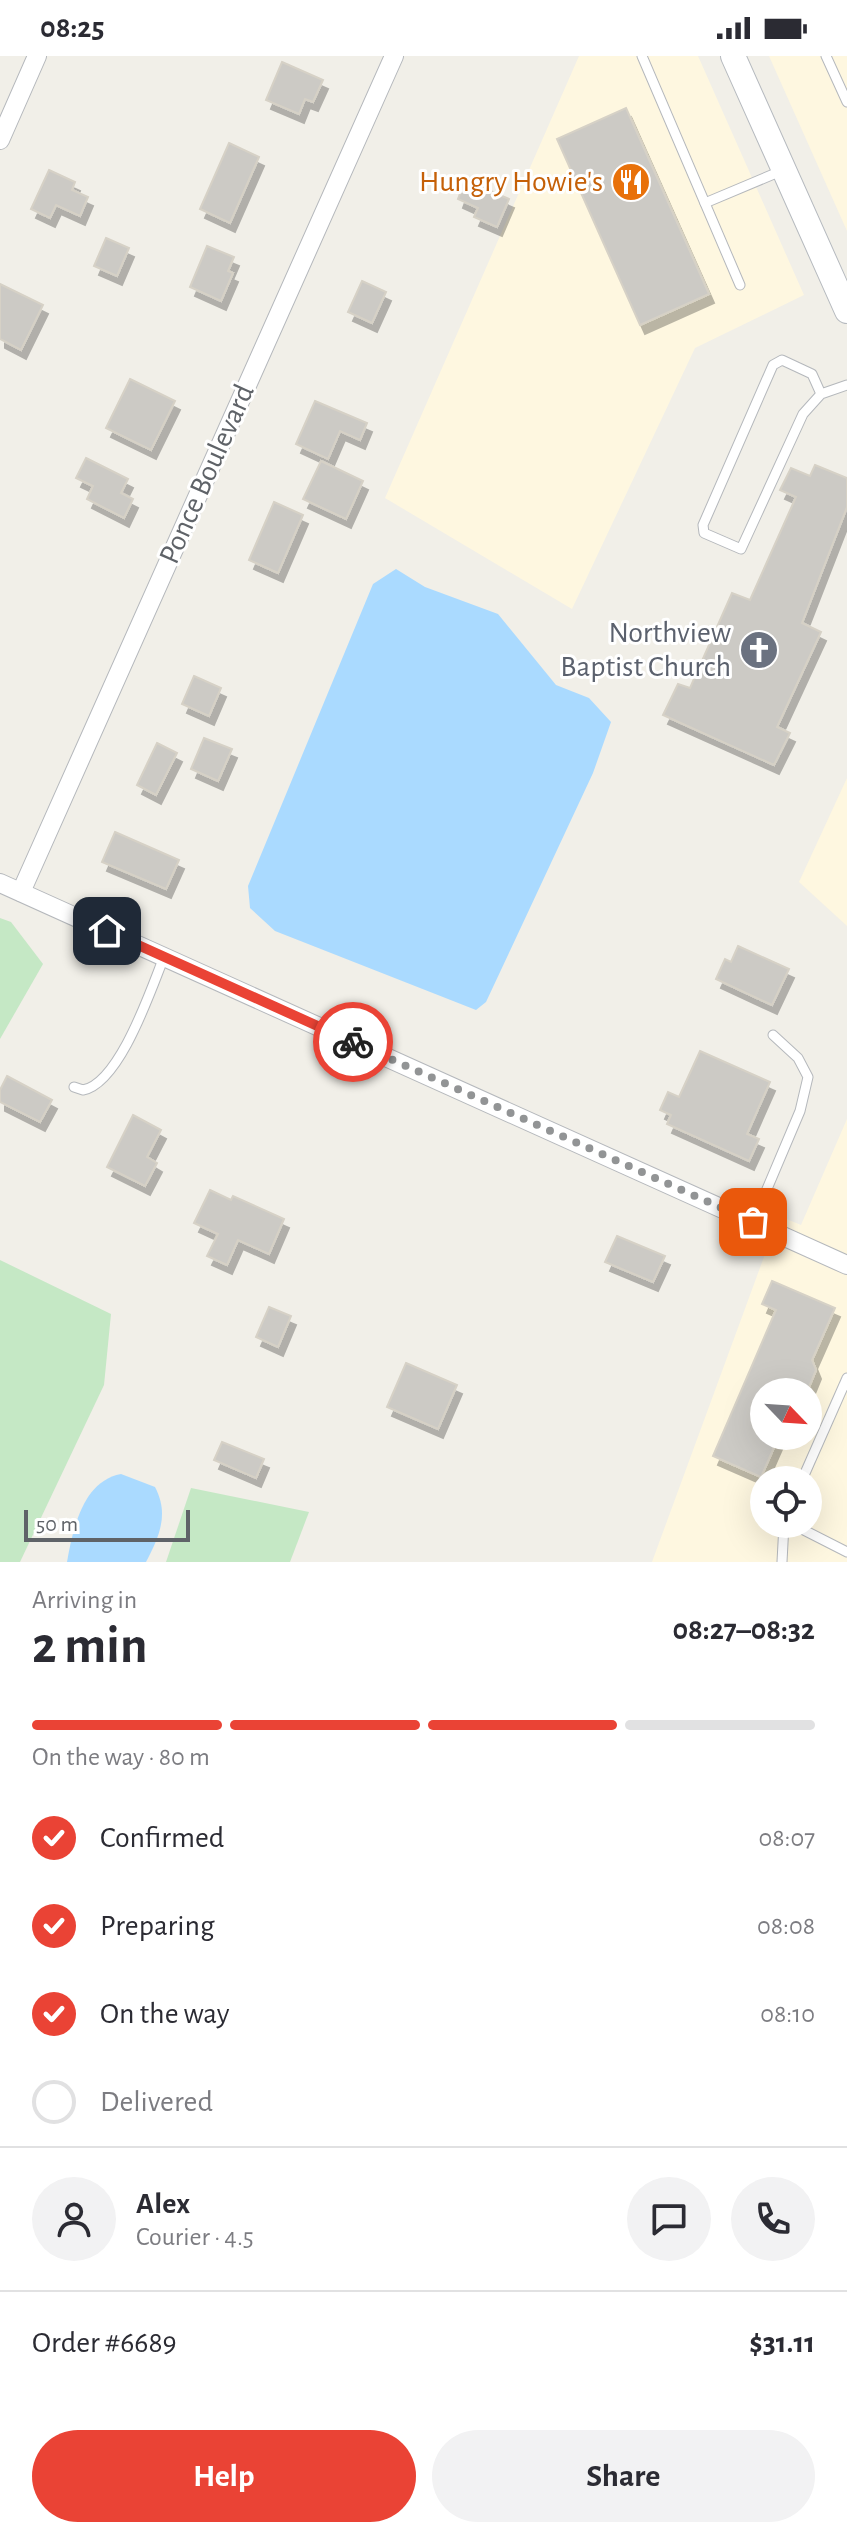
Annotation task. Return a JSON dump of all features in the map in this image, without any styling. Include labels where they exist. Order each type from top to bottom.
[{"type":"street","points":[[0,140],[37,56]]},
{"type":"street","name":"Ponce Boulevard","points":[[21,892],[394,56]]},
{"type":"street","points":[[733,56],[847,311]]},
{"type":"street","points":[[0,883],[847,1265]]},
{"type":"lane","points":[[642,56],[740,285]]},
{"type":"lane","points":[[826,56],[847,102]]},
{"type":"lane","points":[[705,203],[784,170]]},
{"type":"lane","points":[[821,394],[812,374],[782,360],[773,365],[703,525],[704,533],[741,549],[797,424],[821,394],[847,385]]},
{"type":"lane","points":[[74,1087],[83,1090],[93,1087],[118,1057],[164,957]]},
{"type":"lane","points":[[753,1222],[800,1111],[808,1077],[798,1058],[773,1035]]},
{"type":"lane","points":[[808,1466],[847,1378]]},
{"type":"lane","points":[[782,1562],[783,1538]]},
{"type":"lane","points":[[820,1538],[847,1552]]},
{"type":"shaded area","points":[[579,56],[698,56],[804,295],[695,348],[572,609],[385,498]]},
{"type":"shaded area","points":[[769,56],[847,56],[847,231]]},
{"type":"shaded area","points":[[847,778],[847,926],[799,882]]},
{"type":"shaded area","points":[[847,1119],[847,1562],[652,1562],[779,1216],[801,1225]]},
{"type":"green space","points":[[0,918],[11,922],[43,964],[0,1039]]},
{"type":"green space","points":[[0,1260],[111,1314],[104,1385],[20,1562],[0,1562]]},
{"type":"green space","points":[[191,1488],[309,1512],[290,1562],[166,1562]]},
{"type":"water","points":[[396,569],[425,587],[498,614],[556,685],[589,698],[611,722],[593,773],[486,1002],[476,1010],[275,931],[250,908],[248,886],[373,584]]},
{"type":"water","points":[[121,1474],[155,1487],[159,1497],[161,1524],[146,1562],[67,1562],[77,1521],[89,1496],[108,1478]]},
{"type":"building","points":[[282,62],[323,80],[313,102],[305,99],[299,114],[266,100]]},
{"type":"building","points":[[626,108],[709,294],[640,325],[557,139]]},
{"type":"building","points":[[229,143],[259,157],[230,223],[200,209]]},
{"type":"building","points":[[49,170],[75,182],[72,190],[88,197],[80,216],[56,205],[50,218],[31,209]]},
{"type":"building","points":[[465,180],[509,199],[497,227],[474,217],[478,208],[458,199]]},
{"type":"building","points":[[106,238],[129,248],[117,276],[94,266]]},
{"type":"building","points":[[207,246],[234,257],[228,271],[233,273],[221,301],[190,287]]},
{"type":"building","points":[[362,281],[386,292],[372,323],[348,312]]},
{"type":"building","points":[[0,284],[43,305],[21,350],[0,339]]},
{"type":"building","points":[[130,379],[175,401],[151,450],[106,428]]},
{"type":"building","points":[[315,401],[367,423],[360,440],[340,431],[328,459],[296,444]]},
{"type":"building","points":[[86,458],[128,479],[121,493],[133,499],[124,518],[87,499],[93,486],[76,478]]},
{"type":"building","points":[[321,461],[363,481],[346,519],[303,499]]},
{"type":"building","points":[[815,465],[847,478],[847,507],[802,623],[821,632],[777,727],[790,733],[774,765],[663,715],[678,684],[690,688],[732,593],[750,600],[796,497],[780,490],[791,468],[810,476]]},
{"type":"building","points":[[274,502],[303,515],[278,573],[249,560]]},
{"type":"building","points":[[194,676],[221,688],[209,716],[182,704]]},
{"type":"building","points":[[204,738],[232,749],[218,781],[191,769]]},
{"type":"building","points":[[157,743],[177,753],[156,795],[137,785]]},
{"type":"building","points":[[115,832],[179,860],[166,889],[102,862]]},
{"type":"building","points":[[738,946],[789,969],[772,1005],[716,979],[725,959],[731,962]]},
{"type":"building","points":[[700,1051],[770,1082],[747,1134],[759,1139],[749,1161],[667,1124],[671,1115],[660,1110],[668,1092],[679,1097]]},
{"type":"building","points":[[7,1076],[52,1100],[40,1122],[0,1102],[0,1090]]},
{"type":"building","points":[[133,1115],[161,1130],[147,1157],[157,1163],[145,1186],[107,1167]]},
{"type":"building","points":[[210,1190],[231,1200],[233,1196],[284,1219],[269,1254],[238,1240],[227,1265],[207,1256],[218,1234],[194,1223]]},
{"type":"building","points":[[617,1236],[665,1256],[653,1282],[605,1262]]},
{"type":"building","points":[[772,1281],[835,1308],[812,1360],[816,1370],[813,1378],[750,1378],[750,1450],[773,1450],[766,1466],[750,1466],[750,1472],[713,1456],[776,1310],[762,1304]]},
{"type":"building","points":[[269,1307],[291,1316],[278,1347],[256,1337]]},
{"type":"building","points":[[406,1363],[457,1385],[438,1429],[387,1407]]},
{"type":"building","points":[[222,1442],[264,1459],[256,1478],[214,1460]]},
{"type":"way so far","points":[[353,1042],[753,1222]]},
{"type":"place","name":"Hungry Howie's","points":[[631,182]]},
{"type":"place","name":"Northview Baptist Church","points":[[759,650]]},
{"type":"route","points":[[107,931],[353,1042]]}]
